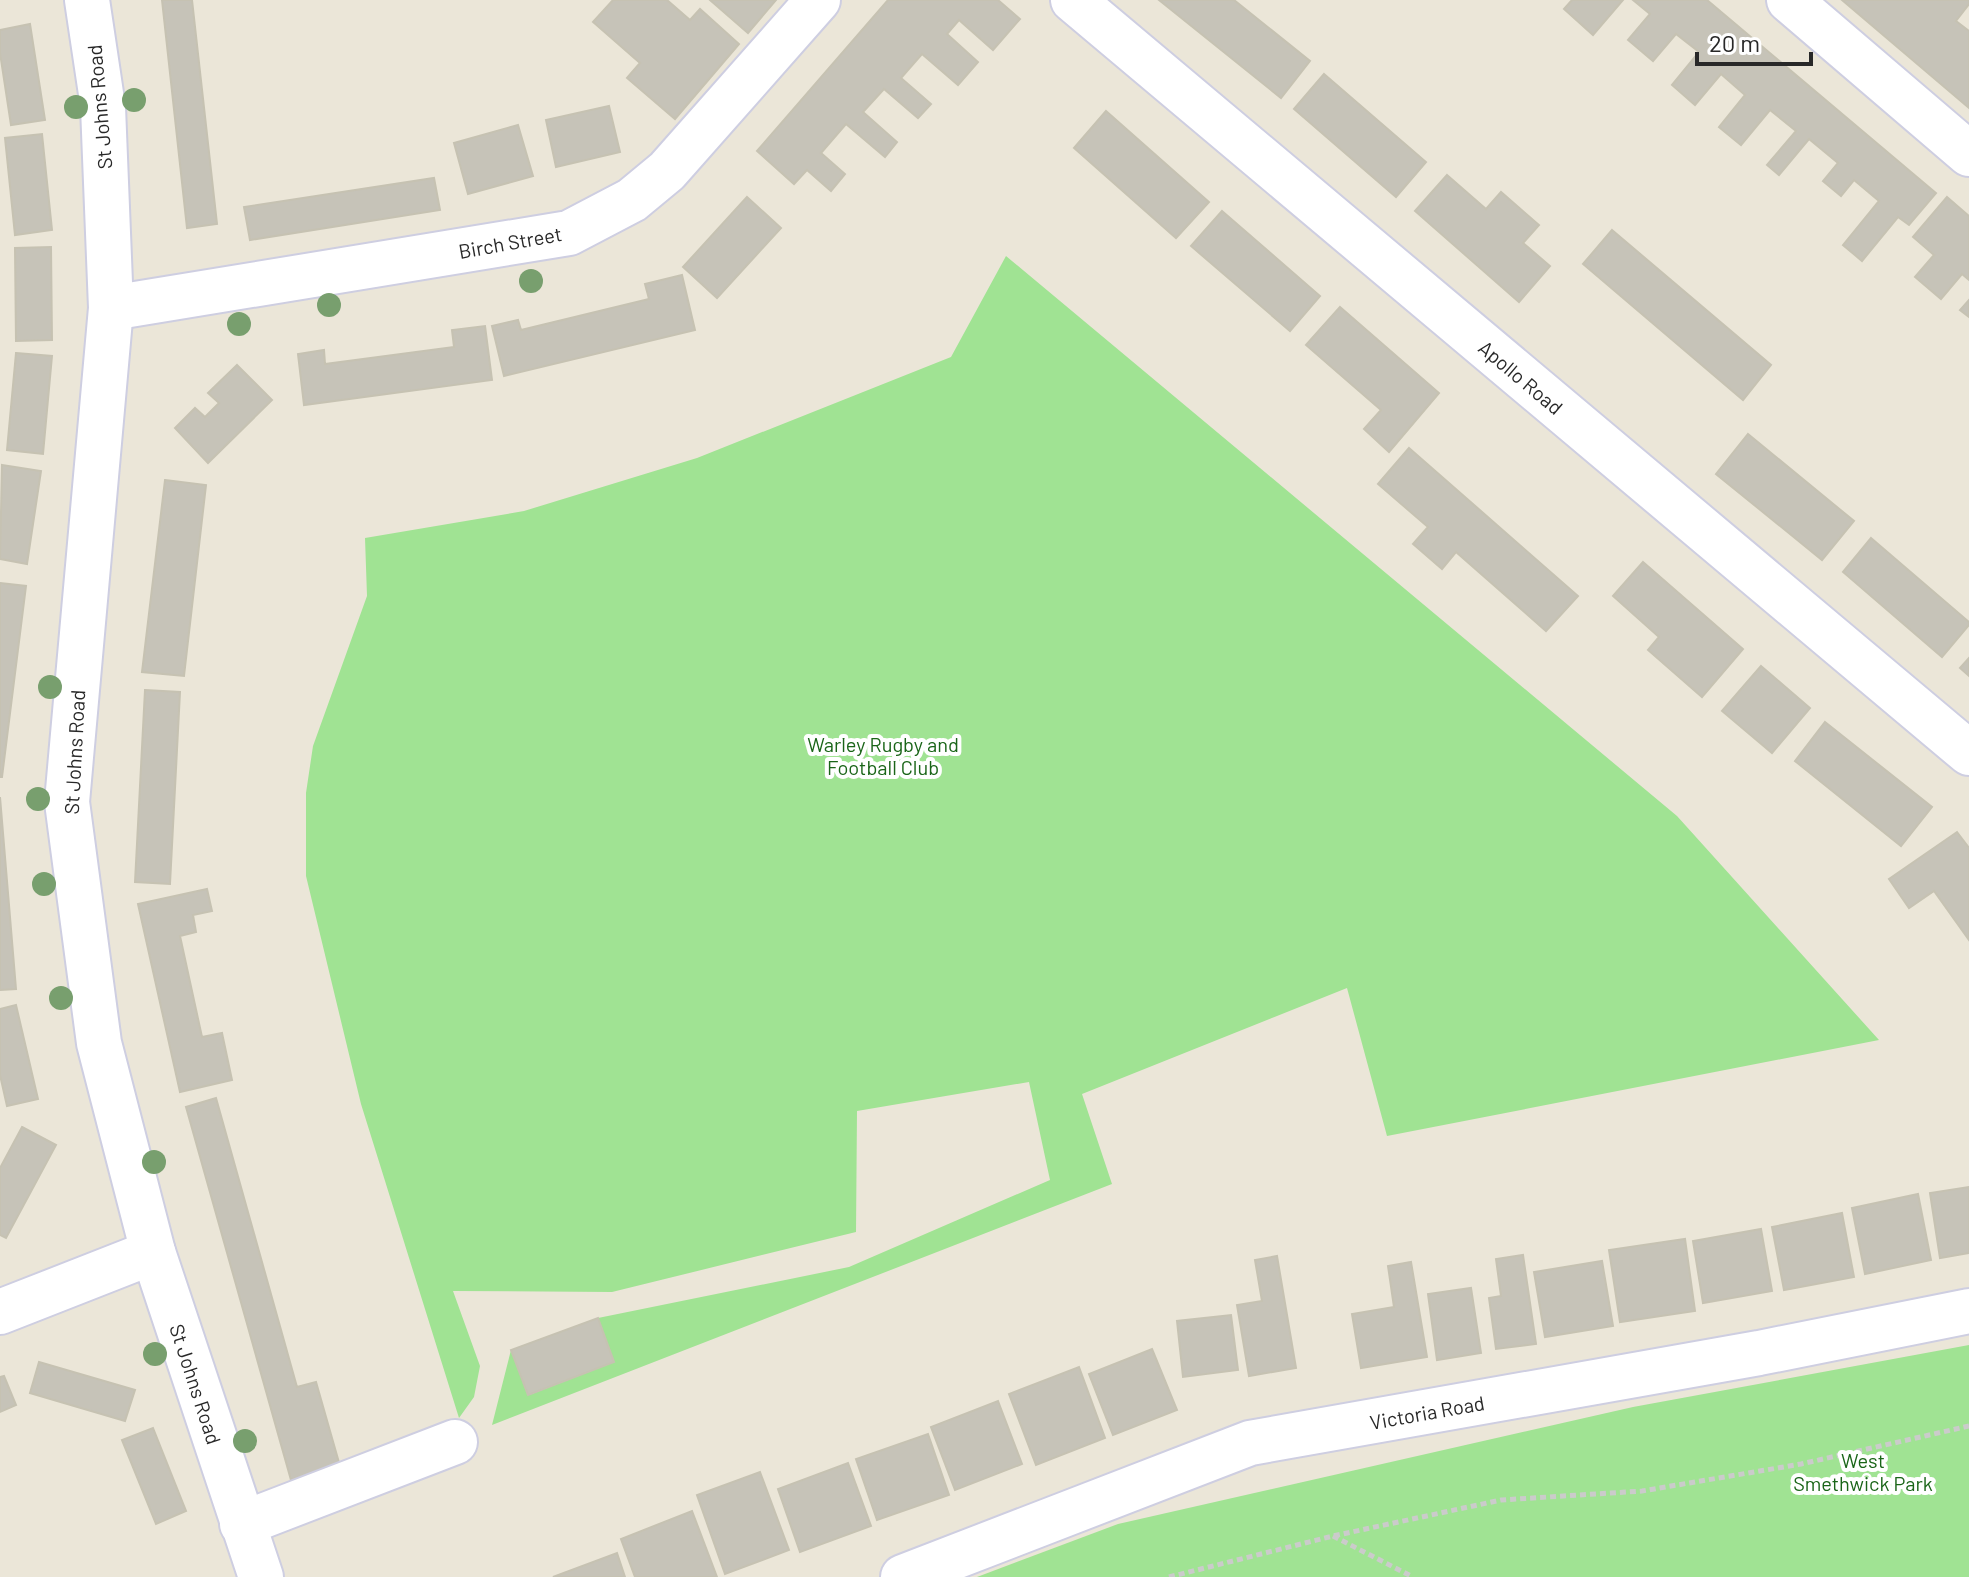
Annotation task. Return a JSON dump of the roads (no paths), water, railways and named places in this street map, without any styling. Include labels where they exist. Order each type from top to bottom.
[{"type":"street","name":"St Johns Road","points":[[87,0],[103,107],[111,308],[67,802],[99,1043],[153,1252],[261,1577]]},
{"type":"street","name":"Birch Street","points":[[111,308],[569,233],[632,200],[667,171],[818,0]]},
{"type":"street","name":"Apollo Road","points":[[1073,0],[1969,753]]},
{"type":"street","points":[[1789,0],[1969,154]]},
{"type":"street","points":[[0,1312],[153,1252]]},
{"type":"street","name":"Victoria Road","points":[[903,1577],[1250,1443],[1759,1353],[1969,1311]]},
{"type":"street","points":[[242,1524],[455,1442]]},
{"type":"park label","name":"Warley Rugby and Football Club","points":[[883,756]]},
{"type":"park label","name":"West Smethwick Park","points":[[1863,1472]]}]
